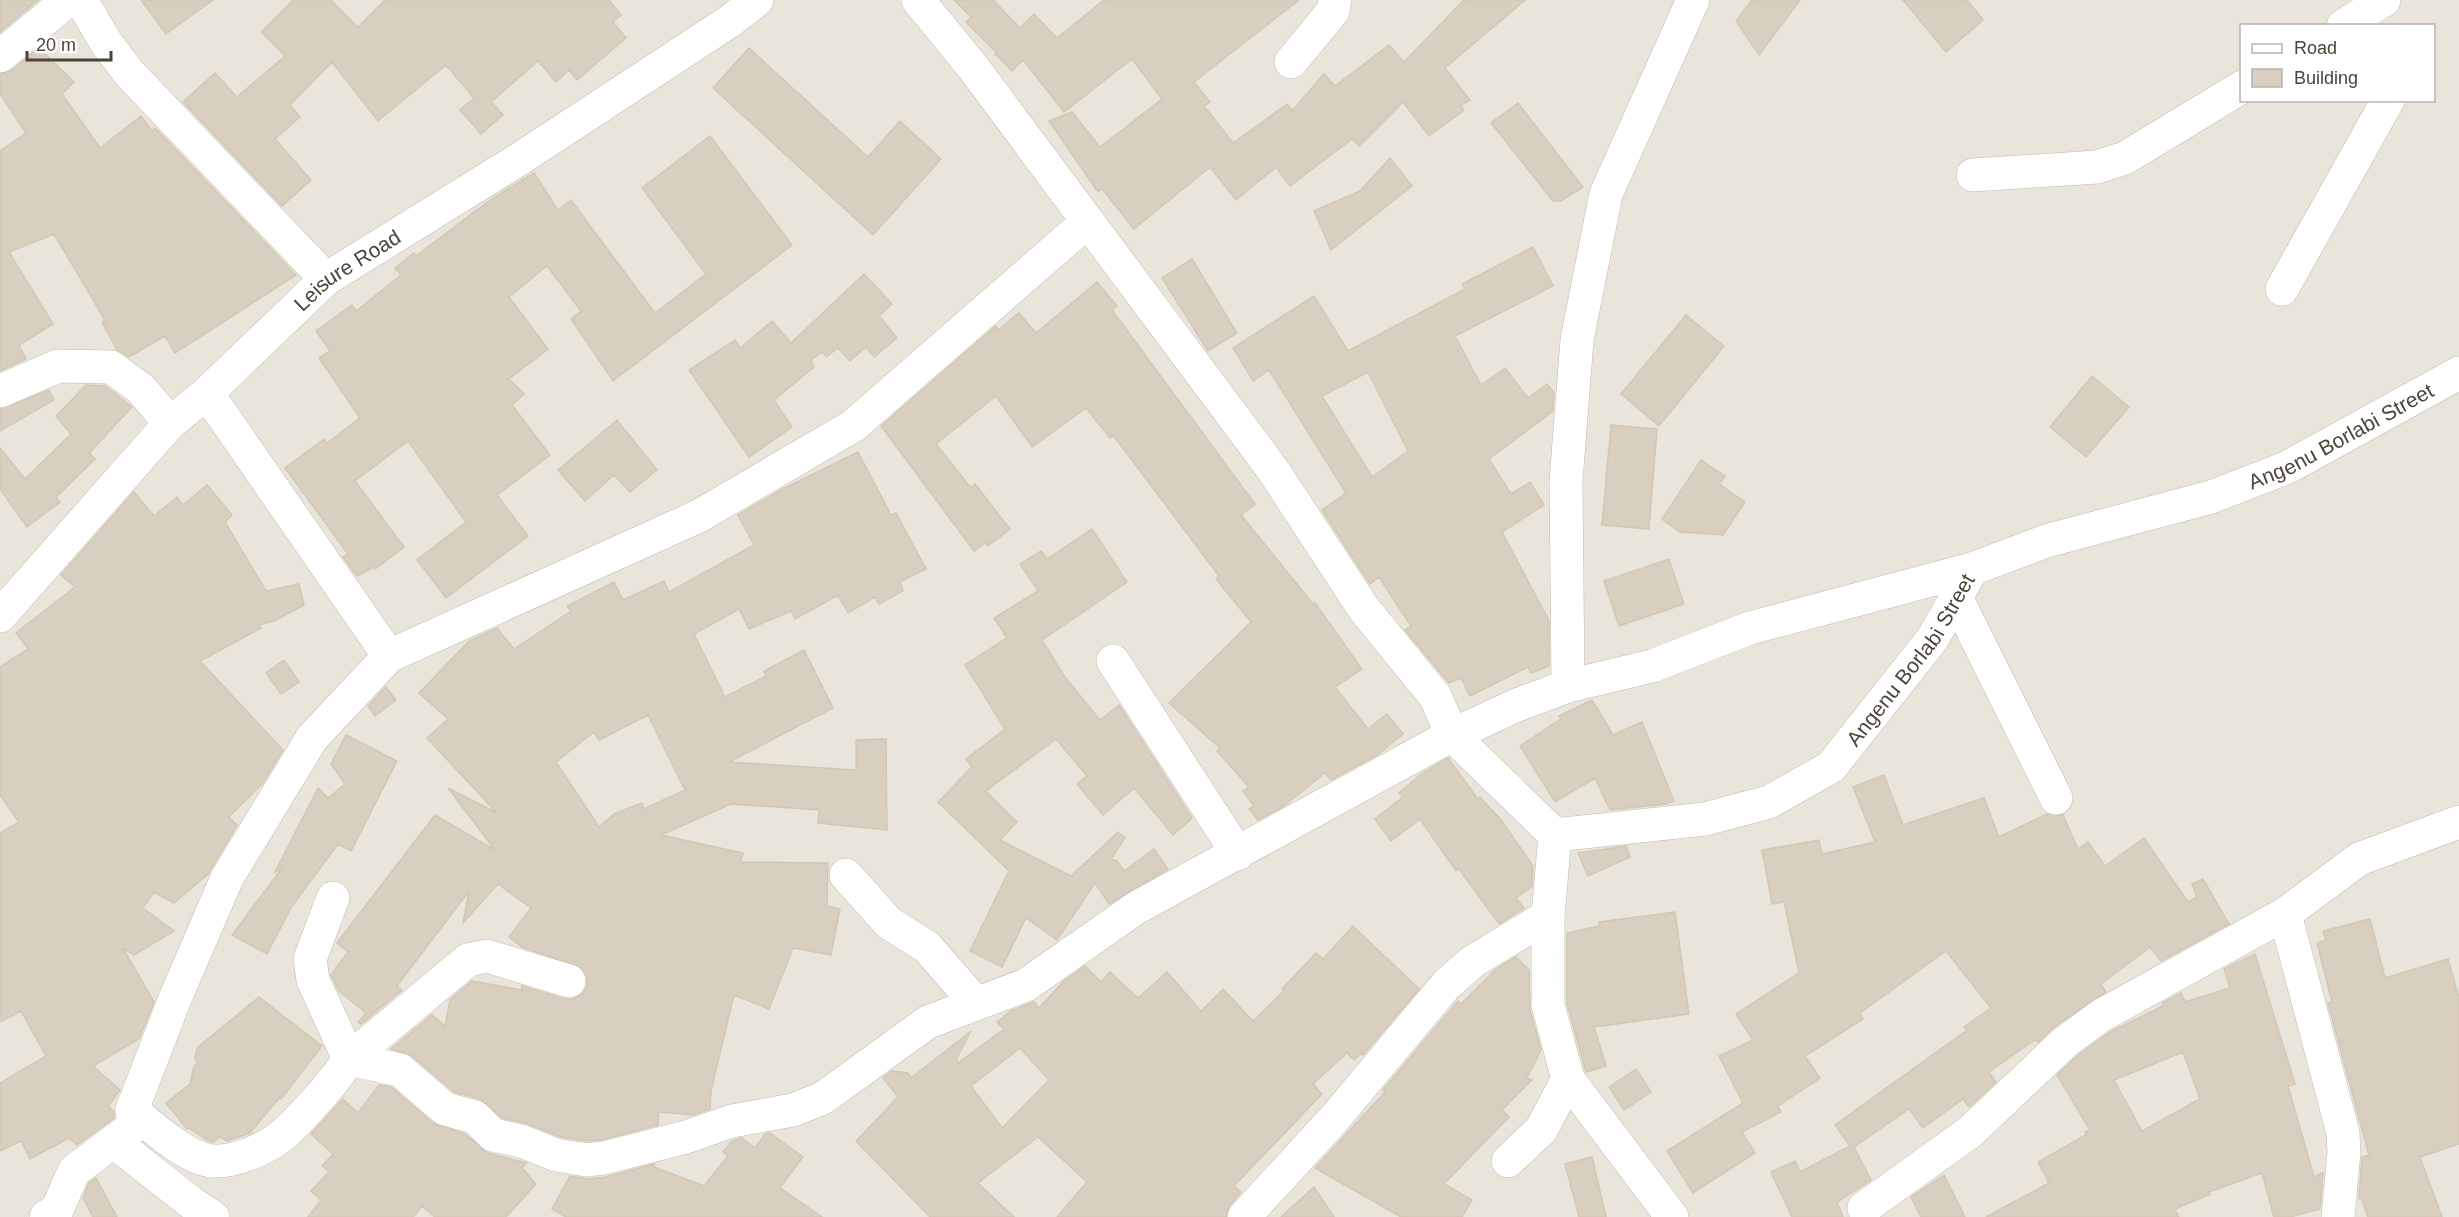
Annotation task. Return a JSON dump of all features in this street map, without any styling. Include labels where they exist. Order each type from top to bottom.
[{"type":"street","points":[[0,56],[68,0]]},
{"type":"street","points":[[81,0],[107,44],[129,73],[326,279]]},
{"type":"street","name":"Leisure Road","points":[[0,616],[170,423],[207,393],[326,279],[518,160],[730,21],[757,0]]},
{"type":"street","points":[[918,0],[972,66],[1273,471],[1364,609],[1435,696],[1452,735],[1555,835],[1548,915],[1548,1005],[1568,1079],[1672,1217]]},
{"type":"street","points":[[1291,62],[1333,11],[1335,0]]},
{"type":"street","points":[[1568,686],[1566,481],[1577,340],[1606,194],[1693,0]]},
{"type":"street","points":[[2348,24],[2384,10]]},
{"type":"street","points":[[1973,175],[2097,167],[2125,158],[2240,88]]},
{"type":"street","points":[[2282,289],[2387,102]]},
{"type":"street","points":[[46,1217],[57,1210],[74,1171],[134,1126],[132,1110],[176,996],[227,878],[312,738],[389,656],[699,516],[853,426],[1087,222]]},
{"type":"street","points":[[0,391],[58,366],[111,367],[141,389],[170,423]]},
{"type":"street","name":"Angenu Borlabi Street","points":[[1555,835],[1705,819],[1769,802],[1831,767],[1933,638],[1972,569],[2046,541],[2211,497],[2288,467],[2459,373]]},
{"type":"street","points":[[207,393],[389,656]]},
{"type":"street","points":[[349,1059],[400,1070],[445,1108],[475,1117],[493,1135],[521,1141],[556,1155],[586,1160],[604,1158],[686,1137],[718,1124],[793,1110],[824,1098],[928,1022],[975,1002],[1026,985],[1136,908],[1452,735],[1568,686],[1652,666],[1750,628],[1972,569]]},
{"type":"street","points":[[1956,597],[2056,798]]},
{"type":"street","points":[[1113,661],[1238,854]]},
{"type":"street","points":[[1864,1208],[1970,1132],[2058,1048],[2102,1015],[2285,914],[2359,859],[2458,828]]},
{"type":"street","points":[[846,875],[889,923],[927,947],[975,1002]]},
{"type":"street","points":[[333,898],[310,959],[313,980],[349,1059]]},
{"type":"street","points":[[2285,914],[2343,1133],[2344,1152],[2338,1217]]},
{"type":"street","points":[[1244,1217],[1334,1119],[1448,984],[1472,962],[1548,915]]},
{"type":"street","points":[[132,1110],[173,1145],[212,1161],[242,1156],[278,1138],[337,1078],[349,1059],[468,960],[487,956],[569,981]]},
{"type":"street","points":[[1508,1161],[1541,1130],[1568,1079]]},
{"type":"street","points":[[114,1142],[213,1217]]},
{"type":"shaded area","points":[[0,0],[2459,0],[2459,1217],[0,1217]]},
{"type":"building","points":[[0,0],[38,0],[0,32]]},
{"type":"building","points":[[141,0],[213,0],[166,34]]},
{"type":"building","points":[[293,0],[331,0],[358,27],[385,0],[609,0],[621,15],[613,22],[626,38],[577,80],[569,70],[556,82],[538,61],[491,102],[503,115],[481,134],[460,110],[474,98],[446,65],[378,121],[332,62],[290,105],[300,117],[275,139],[311,180],[282,206],[183,102],[215,73],[237,97],[285,56],[261,32]]},
{"type":"building","points":[[954,0],[993,0],[1020,28],[1034,14],[1057,38],[1104,0],[1299,0],[1194,82],[1210,102],[1204,106],[1233,143],[1287,104],[1292,111],[1324,74],[1335,86],[1389,45],[1404,62],[1464,0],[1525,0],[1445,68],[1470,100],[1461,105],[1464,110],[1429,136],[1403,102],[1359,146],[1352,139],[1290,186],[1276,167],[1236,200],[1210,167],[1134,229],[1102,189],[1098,192],[1049,121],[1072,112],[1100,147],[1162,99],[1132,59],[1064,112],[1023,60],[1012,71],[995,54],[997,53],[966,22],[971,17]]},
{"type":"building","points":[[1752,0],[1800,0],[1759,55],[1736,21]]},
{"type":"building","points":[[1903,0],[1967,0],[1983,20],[1946,52]]},
{"type":"building","points":[[39,48],[74,82],[62,94],[100,148],[141,116],[152,131],[155,128],[296,275],[175,353],[165,336],[129,357],[117,350],[102,322],[105,320],[54,234],[9,252],[53,324],[19,345],[26,359],[0,371],[0,151],[26,133],[0,94],[0,74],[12,70]]},
{"type":"building","points":[[749,48],[868,157],[900,121],[941,159],[873,235],[713,88]]},
{"type":"building","points":[[1518,103],[1583,187],[1561,201],[1553,201],[1491,123]]},
{"type":"building","points":[[710,136],[792,245],[613,381],[571,319],[581,311],[547,266],[509,297],[548,349],[509,379],[524,394],[512,405],[550,455],[497,495],[528,536],[446,598],[417,560],[466,522],[408,441],[355,481],[404,547],[375,569],[374,567],[357,576],[343,557],[348,554],[285,468],[324,439],[327,443],[360,418],[319,358],[330,351],[316,331],[352,305],[356,311],[401,275],[395,268],[414,253],[416,256],[490,200],[534,173],[558,210],[571,200],[655,313],[706,274],[642,188]]},
{"type":"building","points":[[1390,158],[1412,186],[1331,250],[1314,211],[1360,191]]},
{"type":"building","points":[[1533,247],[1553,286],[1455,336],[1481,385],[1505,368],[1528,398],[1547,384],[1554,393],[1553,411],[1489,459],[1511,494],[1530,482],[1544,505],[1502,532],[1549,621],[1549,666],[1531,673],[1528,667],[1470,696],[1461,678],[1449,683],[1405,630],[1411,626],[1379,577],[1370,584],[1322,510],[1346,493],[1269,370],[1253,381],[1233,348],[1314,296],[1348,351],[1465,289],[1462,284]],"holes":[[[1368,372],[1408,451],[1372,477],[1322,396]]]},
{"type":"building","points":[[1192,259],[1237,333],[1208,351],[1162,278]]},
{"type":"building","points":[[864,274],[892,304],[879,316],[897,338],[874,357],[866,347],[850,361],[838,348],[826,357],[823,352],[811,360],[814,367],[774,400],[792,427],[749,457],[689,370],[735,340],[740,348],[772,321],[791,343]]},
{"type":"building","points":[[1097,282],[1117,306],[1112,310],[1255,504],[1241,515],[1314,605],[1315,603],[1362,669],[1335,687],[1368,729],[1387,714],[1403,734],[1377,755],[1331,780],[1325,773],[1281,808],[1258,820],[1249,809],[1254,806],[1243,791],[1249,787],[1217,751],[1220,748],[1169,703],[1251,622],[1216,579],[1219,576],[1113,435],[1110,438],[1086,408],[1032,447],[996,396],[936,444],[971,488],[975,484],[1010,529],[988,546],[985,543],[974,551],[881,426],[996,326],[998,330],[1019,313],[1036,333]]},
{"type":"building","points":[[1686,315],[1724,346],[1659,426],[1621,394]]},
{"type":"building","points":[[2092,376],[2129,407],[2086,457],[2050,427]]},
{"type":"building","points":[[86,385],[105,386],[132,407],[89,453],[95,459],[56,497],[60,502],[27,527],[0,489],[0,448],[25,479],[71,434],[56,416]]},
{"type":"building","points":[[49,390],[54,400],[0,431],[0,409]]},
{"type":"building","points":[[617,420],[657,470],[630,492],[614,475],[585,501],[558,470]]},
{"type":"building","points":[[1611,425],[1657,429],[1649,529],[1602,525]]},
{"type":"building","points":[[858,452],[891,515],[896,513],[926,569],[900,582],[903,591],[879,604],[875,597],[848,613],[838,595],[795,619],[791,611],[749,629],[739,609],[694,634],[725,697],[766,676],[764,671],[804,650],[833,708],[729,762],[856,770],[856,740],[886,739],[887,830],[818,823],[819,810],[731,804],[661,835],[743,853],[741,862],[828,863],[827,906],[840,909],[831,955],[793,948],[769,1009],[734,995],[711,1091],[710,1109],[693,1115],[659,1112],[658,1125],[601,1140],[587,1141],[561,1137],[528,1124],[502,1118],[480,1099],[454,1092],[412,1056],[391,1049],[432,1015],[445,1026],[450,1000],[472,981],[522,990],[522,986],[564,999],[574,999],[582,994],[587,987],[587,977],[582,968],[522,947],[509,937],[531,908],[498,884],[463,923],[469,891],[397,986],[402,990],[361,1024],[358,1022],[366,1013],[339,991],[331,975],[348,952],[337,943],[435,815],[495,850],[448,788],[497,813],[427,738],[448,719],[419,693],[469,641],[497,628],[514,649],[571,611],[567,606],[614,582],[623,600],[664,581],[669,592],[754,545],[738,515],[783,489]],"holes":[[[648,715],[685,790],[644,809],[642,803],[614,814],[599,827],[556,762],[594,732],[599,740]]]},
{"type":"building","points":[[1701,460],[1725,476],[1719,484],[1745,502],[1723,535],[1680,532],[1662,519]]},
{"type":"building","points":[[207,485],[232,515],[225,522],[266,591],[299,584],[304,605],[274,621],[259,625],[261,628],[200,661],[283,750],[262,784],[229,817],[237,825],[208,874],[174,903],[154,892],[143,908],[174,931],[134,955],[123,948],[154,1002],[139,1039],[93,1066],[120,1090],[108,1106],[114,1111],[114,1118],[77,1145],[69,1138],[30,1159],[21,1141],[0,1151],[0,1083],[46,1056],[21,1011],[0,1022],[0,833],[19,822],[0,795],[0,667],[28,649],[16,633],[75,587],[61,575],[134,492],[154,516],[177,497],[183,505]]},
{"type":"building","points":[[1092,529],[1127,582],[1042,640],[1064,676],[1100,720],[1119,705],[1192,818],[1173,835],[1134,788],[1103,815],[1077,784],[1087,776],[1056,739],[986,791],[1017,822],[1000,840],[1071,876],[1118,832],[1125,838],[1111,859],[1117,861],[1124,871],[1154,849],[1168,869],[1109,904],[1095,883],[1057,940],[1026,918],[1002,967],[970,951],[1009,871],[938,802],[972,767],[966,759],[1005,729],[965,665],[1007,638],[994,618],[1038,591],[1020,564],[1041,551],[1047,559]]},
{"type":"building","points":[[1669,559],[1684,604],[1619,626],[1604,581]]},
{"type":"building","points":[[284,660],[299,682],[281,694],[266,673]]},
{"type":"building","points":[[386,687],[396,700],[375,716],[368,706]]},
{"type":"building","points":[[1592,700],[1613,735],[1642,722],[1674,801],[1666,804],[1610,810],[1595,778],[1555,802],[1520,746],[1561,719],[1559,716]]},
{"type":"building","points":[[346,735],[397,761],[351,851],[338,844],[292,906],[267,954],[232,935],[282,868],[275,872],[318,788],[328,798],[345,784],[331,764]]},
{"type":"building","points":[[1448,758],[1478,799],[1480,797],[1501,820],[1533,866],[1532,886],[1516,898],[1524,908],[1499,924],[1459,869],[1456,871],[1420,819],[1391,841],[1375,819],[1403,797],[1399,793],[1424,772]]},
{"type":"building","points":[[1884,775],[1903,825],[1984,798],[1999,837],[2047,814],[2063,815],[2078,849],[2088,842],[2105,866],[2144,838],[2188,902],[2197,897],[2192,884],[2203,879],[2229,924],[2161,961],[2150,947],[2101,984],[2106,992],[2054,1027],[2038,1042],[2036,1039],[1989,1072],[1996,1082],[1969,1107],[1963,1099],[1923,1128],[1909,1109],[1854,1147],[1871,1180],[1837,1202],[1843,1217],[1792,1217],[1771,1172],[1795,1161],[1800,1172],[1850,1146],[1835,1125],[1967,1030],[1964,1027],[1991,1008],[1946,951],[1860,1013],[1863,1019],[1805,1056],[1820,1078],[1778,1106],[1781,1112],[1742,1132],[1755,1153],[1693,1193],[1667,1151],[1743,1103],[1719,1056],[1753,1040],[1736,1014],[1799,973],[1784,902],[1772,904],[1762,850],[1819,840],[1822,854],[1875,842],[1853,787]]},
{"type":"building","points":[[1626,846],[1630,857],[1588,876],[1578,853]]},
{"type":"building","points":[[1675,912],[1689,1014],[1594,1027],[1606,1066],[1586,1072],[1567,1003],[1567,933],[1599,926],[1599,922]]},
{"type":"building","points":[[2370,919],[2385,978],[2448,959],[2459,998],[2459,1144],[2420,1157],[2442,1217],[2368,1217],[2361,1197],[2359,1198],[2362,1157],[2369,1155],[2328,1003],[2332,1002],[2317,943],[2326,940],[2323,931]]},
{"type":"building","points":[[1353,926],[1419,989],[1363,1055],[1362,1053],[1354,1060],[1347,1053],[1313,1084],[1322,1094],[1234,1186],[1241,1192],[1230,1205],[1226,1217],[1057,1217],[1087,1182],[1038,1137],[978,1183],[1014,1217],[930,1217],[856,1141],[898,1097],[883,1078],[892,1071],[908,1073],[911,1078],[971,1031],[956,1060],[958,1063],[1004,1029],[997,1022],[1011,1011],[1034,1002],[1039,1008],[1063,982],[1085,966],[1101,982],[1110,972],[1138,998],[1167,972],[1201,1011],[1223,989],[1253,1021],[1284,991],[1282,989],[1316,953],[1323,959]],"holes":[[[1020,1048],[1049,1080],[1002,1128],[971,1086]]]},
{"type":"building","points":[[2255,954],[2295,1084],[2288,1086],[2314,1177],[2323,1173],[2320,1209],[2290,1217],[2274,1217],[2262,1173],[2209,1192],[2210,1194],[2175,1209],[2179,1217],[1986,1217],[2049,1183],[2038,1162],[2086,1135],[2085,1132],[2090,1130],[2057,1075],[2077,1056],[2112,1031],[2163,1006],[2162,1003],[2181,993],[2185,1002],[2230,988],[2224,969]],"holes":[[[2183,1052],[2200,1099],[2142,1131],[2114,1080]]]},
{"type":"building","points":[[1516,957],[1529,970],[1530,1010],[1541,1050],[1527,1078],[1532,1080],[1502,1110],[1509,1117],[1444,1184],[1472,1200],[1462,1217],[1401,1217],[1315,1168],[1385,1092],[1383,1090],[1458,1001],[1461,1004],[1496,969]]},
{"type":"building","points":[[259,997],[322,1046],[281,1099],[279,1098],[250,1133],[227,1141],[219,1136],[214,1142],[209,1141],[189,1128],[187,1129],[166,1103],[190,1084],[194,1066],[198,1063],[195,1059],[197,1048]]},
{"type":"building","points":[[1636,1069],[1651,1092],[1624,1110],[1609,1087]]},
{"type":"building","points":[[379,1085],[391,1087],[433,1123],[465,1134],[488,1153],[526,1163],[522,1168],[536,1184],[506,1217],[435,1217],[422,1206],[413,1217],[308,1217],[321,1200],[311,1191],[329,1172],[322,1166],[333,1154],[311,1134],[343,1099],[358,1113]]},
{"type":"building","points":[[770,1133],[803,1157],[780,1188],[822,1217],[566,1217],[552,1209],[570,1176],[588,1179],[606,1177],[654,1164],[654,1167],[704,1186],[728,1156],[723,1152],[732,1141],[742,1138],[755,1148],[765,1134]]},
{"type":"building","points":[[1592,1157],[1606,1217],[1579,1217],[1565,1164]]},
{"type":"building","points":[[1944,1175],[1965,1217],[1921,1217],[1911,1197]]},
{"type":"building","points":[[96,1178],[117,1217],[93,1217],[83,1198],[89,1183]]},
{"type":"building","points":[[1314,1187],[1334,1217],[1281,1217]]}]
